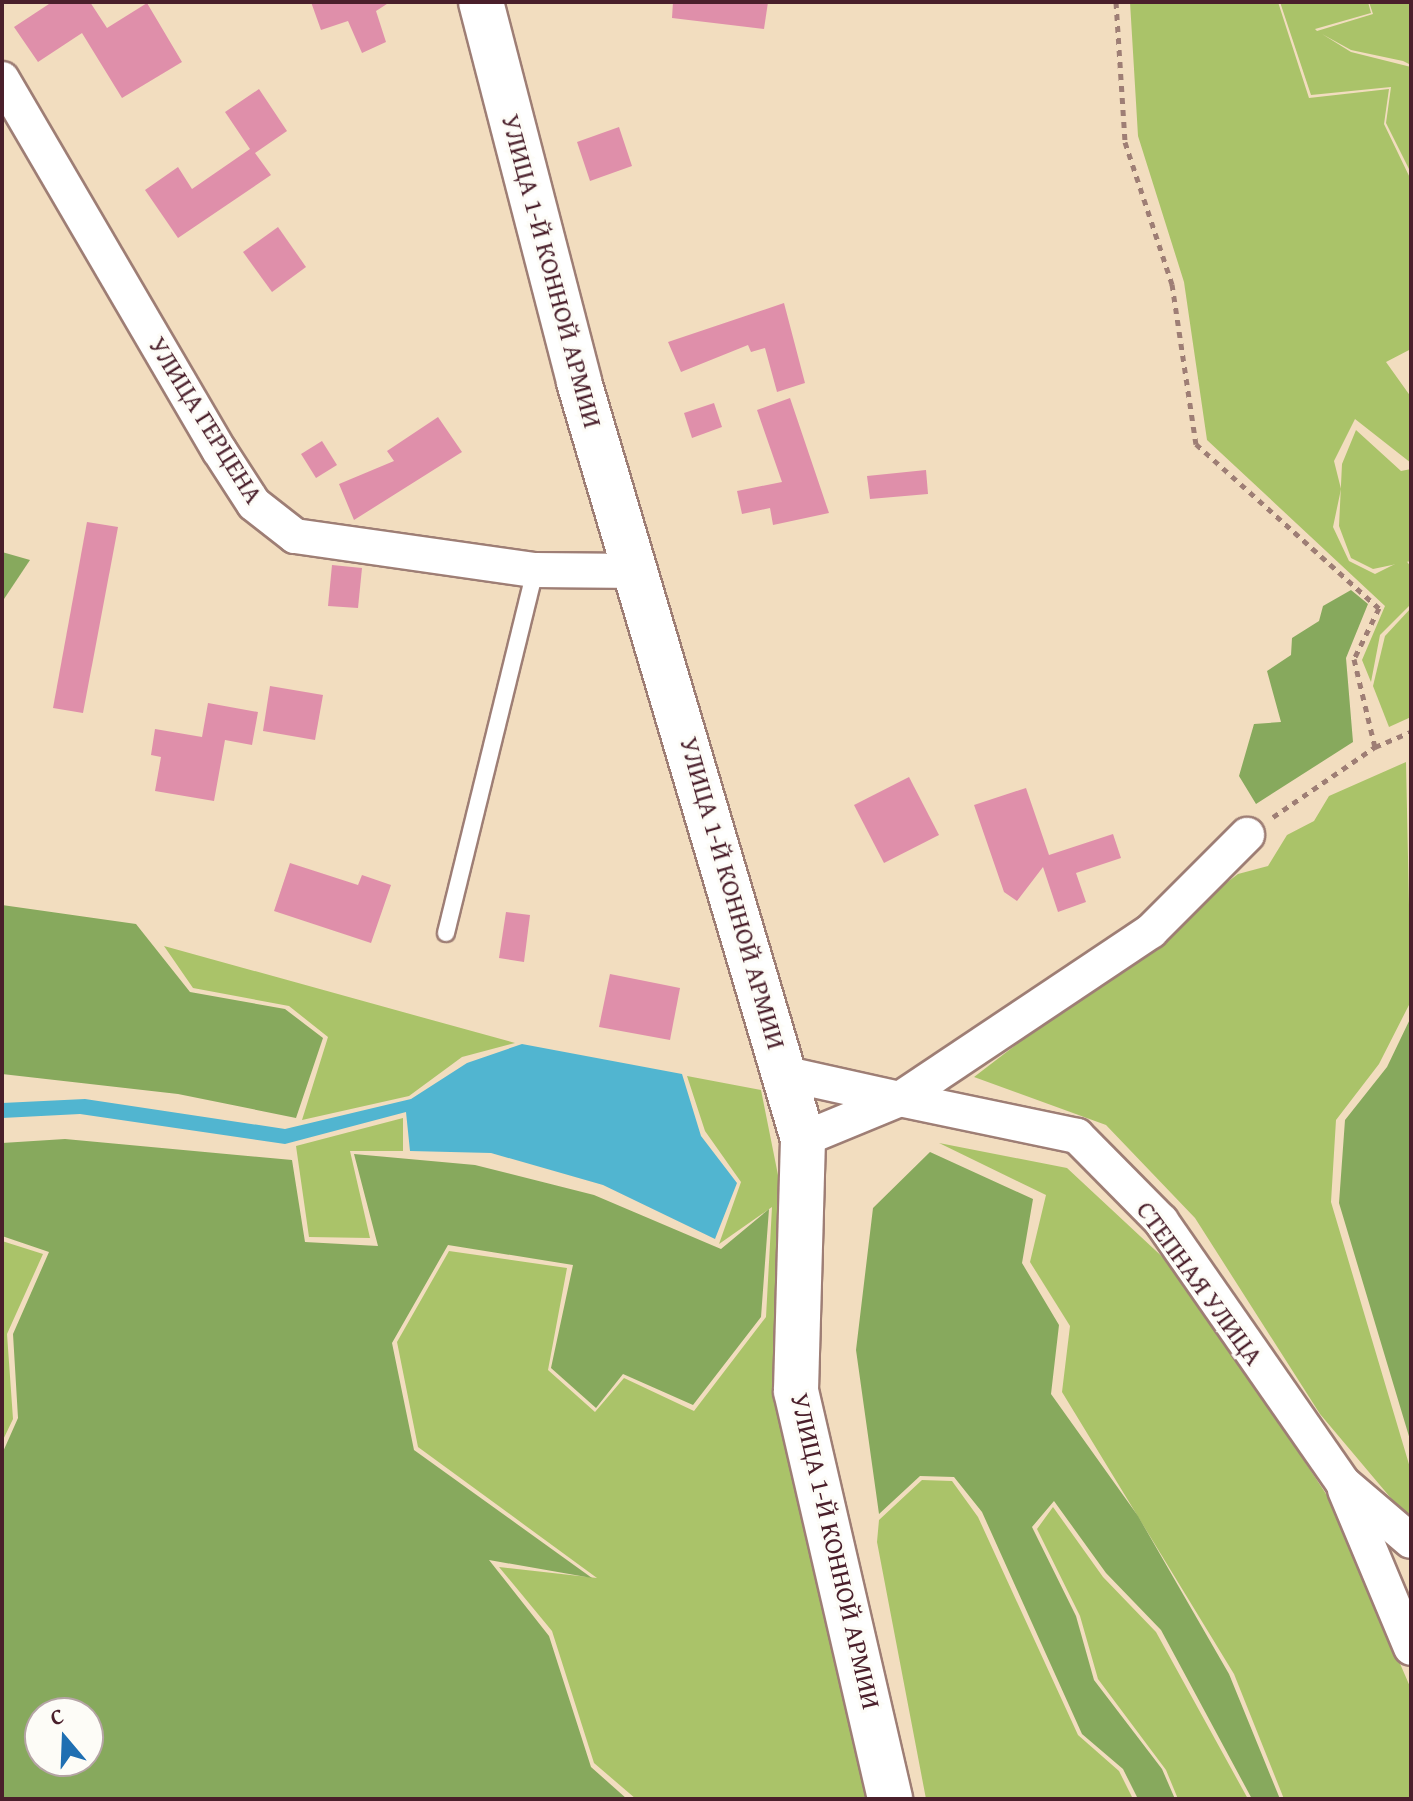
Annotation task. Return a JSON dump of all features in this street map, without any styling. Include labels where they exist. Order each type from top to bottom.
[{"type":"main road","name":"УЛИЦА 1-Й КОННОЙ АРМИИ","points":[[481,2],[579,382],[787,1074],[803,1139],[796,1391],[890,1799]]},
{"type":"street","name":"УЛИЦА ГЕРЦЕНА","points":[[2,79],[254,504],[295,536],[535,570],[638,571]]},
{"type":"street","points":[[803,1139],[900,1099],[1151,931],[1247,835]]},
{"type":"street","name":"СТЕПНАЯ УЛИЦА","points":[[787,1074],[1077,1136],[1161,1221],[1343,1483],[1411,1541]]},
{"type":"street","points":[[1343,1483],[1411,1648]]},
{"type":"lane","points":[[446,933],[535,570]]},
{"type":"path","points":[[1116,2],[1125,142],[1172,284],[1196,444],[1379,608],[1354,659],[1375,747]]},
{"type":"path","points":[[1247,835],[1375,747],[1411,732]]},
{"type":"green space","points":[[1130,2],[1278,2],[1309,98],[1389,89],[1384,124],[1411,180],[1411,349],[1386,362],[1411,397],[1411,463],[1355,419],[1334,461],[1341,489],[1333,527],[1349,561],[1375,574],[1405,559],[1411,567],[1411,604],[1380,635],[1371,682],[1362,660],[1385,606],[1207,440],[1184,282],[1138,136]]},
{"type":"green space","points":[[1280,2],[1368,2],[1371,13],[1315,29],[1317,31],[1373,14],[1369,2],[1411,2],[1411,65],[1351,50],[1322,34],[1351,52],[1411,67],[1411,173],[1386,123],[1391,87],[1311,95]]},
{"type":"green space","points":[[1356,430],[1401,471],[1411,469],[1411,561],[1373,569],[1351,558],[1339,526],[1342,464]]},
{"type":"green space","points":[[2,552],[30,560],[2,602]]},
{"type":"green space","points":[[1351,590],[1368,604],[1346,658],[1353,742],[1256,804],[1239,776],[1254,724],[1281,722],[1267,671],[1291,655],[1292,638],[1319,621],[1323,606]]},
{"type":"green space","points":[[1411,608],[1411,717],[1389,727],[1373,686],[1385,636]]},
{"type":"green space","points":[[1406,762],[1411,1001],[1379,1064],[1336,1120],[1331,1202],[1411,1471],[1411,1522],[1320,1414],[1195,1218],[1106,1125],[974,1077],[1238,874],[1268,866],[1287,835],[1314,821],[1329,796]]},
{"type":"green space","points":[[2,905],[136,924],[190,992],[285,1009],[323,1038],[296,1118],[178,1094],[2,1074]]},
{"type":"green space","points":[[164,946],[515,1043],[462,1057],[409,1096],[302,1120],[328,1037],[289,1006],[193,988]]},
{"type":"green space","points":[[1411,1017],[1411,1443],[1339,1203],[1345,1120],[1387,1067]]},
{"type":"green space","points":[[687,1076],[761,1090],[780,1185],[777,1308],[787,1454],[834,1624],[869,1799],[636,1799],[594,1763],[552,1631],[499,1567],[597,1578],[418,1447],[397,1342],[449,1251],[567,1268],[548,1370],[595,1412],[624,1378],[694,1411],[766,1317],[772,1207],[719,1244],[741,1182],[705,1131]]},
{"type":"green space","points":[[403,1118],[403,1151],[350,1151],[370,1238],[309,1237],[296,1146]]},
{"type":"green space","points":[[65,1139],[292,1160],[305,1242],[378,1246],[354,1154],[475,1165],[594,1195],[721,1249],[769,1209],[761,1317],[693,1405],[623,1374],[596,1408],[551,1368],[573,1265],[448,1245],[392,1343],[414,1450],[592,1578],[489,1560],[549,1636],[591,1767],[627,1799],[2,1799],[2,1454],[18,1418],[13,1334],[49,1252],[2,1236],[2,1143]]},
{"type":"green space","points":[[939,1143],[1067,1168],[1184,1277],[1328,1497],[1411,1689],[1411,1799],[1284,1799],[1234,1674],[1062,1392],[1070,1326],[1030,1262],[1046,1195]]},
{"type":"green space","points":[[930,1152],[1033,1199],[1022,1263],[1059,1325],[1051,1394],[1138,1516],[1229,1674],[1280,1799],[1252,1799],[1161,1630],[1106,1573],[1054,1501],[1032,1527],[1076,1616],[1094,1680],[1162,1769],[1175,1799],[1138,1799],[1123,1769],[1082,1734],[982,1512],[954,1477],[920,1476],[879,1514],[856,1350],[873,1208]]},
{"type":"green space","points":[[2,1241],[43,1254],[7,1334],[13,1419],[2,1442]]},
{"type":"green space","points":[[922,1480],[952,1481],[978,1517],[1078,1735],[1119,1771],[1133,1799],[926,1799],[877,1542],[879,1520]]},
{"type":"green space","points":[[1053,1507],[1103,1577],[1156,1632],[1248,1799],[1178,1799],[1166,1770],[1098,1679],[1080,1616],[1037,1529]]},
{"type":"water","points":[[522,1044],[682,1074],[701,1136],[737,1183],[715,1239],[603,1185],[491,1153],[410,1151],[406,1112],[285,1144],[80,1114],[2,1118],[2,1103],[85,1099],[285,1129],[411,1099],[467,1063]]},
{"type":"building","points":[[52,2],[90,2],[107,28],[147,3],[182,62],[122,98],[82,33],[38,62],[14,27]]},
{"type":"building","points":[[311,2],[390,2],[376,11],[386,42],[362,53],[348,21],[321,30]]},
{"type":"building","points":[[673,2],[768,2],[764,29],[672,18]]},
{"type":"building","points":[[259,89],[287,131],[255,153],[271,175],[178,238],[145,190],[178,167],[192,189],[250,149],[225,112]]},
{"type":"building","points":[[619,127],[632,166],[590,181],[577,142]]},
{"type":"building","points":[[278,227],[306,267],[272,292],[243,252]]},
{"type":"building","points":[[784,303],[805,383],[777,392],[765,348],[751,352],[748,345],[681,372],[668,342]]},
{"type":"building","points":[[790,398],[829,513],[773,525],[770,508],[742,514],[737,491],[782,482],[757,410]]},
{"type":"building","points":[[714,403],[722,427],[692,438],[684,413]]},
{"type":"building","points":[[438,417],[462,452],[354,520],[339,484],[394,461],[387,451]]},
{"type":"building","points":[[322,441],[337,465],[316,478],[301,454]]},
{"type":"building","points":[[926,470],[928,494],[870,499],[867,476]]},
{"type":"building","points":[[87,522],[118,527],[83,713],[53,708]]},
{"type":"building","points":[[332,565],[362,568],[358,608],[328,606]]},
{"type":"building","points":[[270,686],[323,695],[315,740],[263,731]]},
{"type":"building","points":[[208,703],[258,712],[252,745],[225,740],[214,801],[155,791],[161,757],[151,755],[155,729],[202,737]]},
{"type":"building","points":[[909,777],[939,835],[884,863],[854,805]]},
{"type":"building","points":[[1026,788],[1049,855],[1113,834],[1121,858],[1076,873],[1086,902],[1058,912],[1043,867],[1017,901],[1004,892],[974,805]]},
{"type":"building","points":[[290,863],[358,885],[362,875],[391,885],[371,943],[274,911]]},
{"type":"building","points":[[506,912],[530,915],[524,962],[499,958]]},
{"type":"building","points":[[610,974],[680,988],[670,1040],[599,1027]]}]
